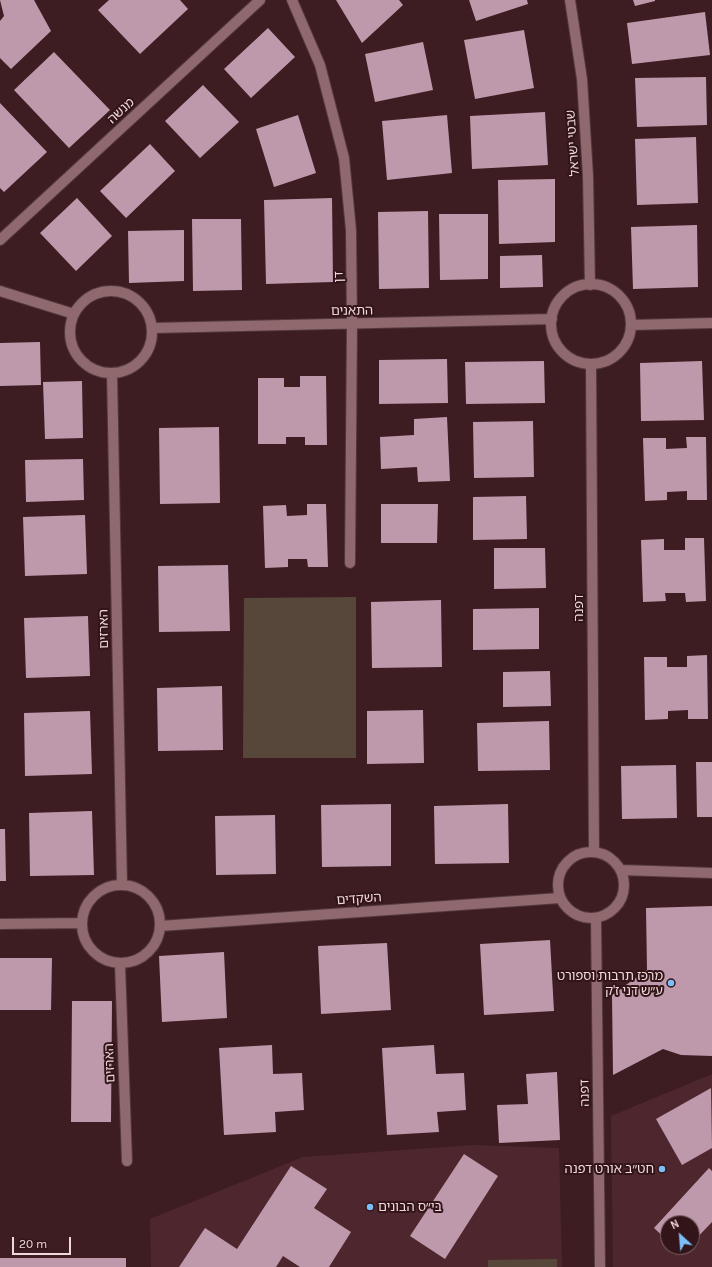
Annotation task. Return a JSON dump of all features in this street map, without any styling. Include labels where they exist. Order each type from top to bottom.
[{"type":"street","name":"מנשה","points":[[0,240],[260,0]]},
{"type":"street","name":"דן","points":[[292,0],[320,65],[344,158],[351,230],[352,324],[350,563]]},
{"type":"street","name":"שבטי ישראל","points":[[570,0],[582,79],[588,176],[590,285]]},
{"type":"street","points":[[590,285],[603,286],[614,292],[624,301],[630,312],[631,325],[629,338],[623,348],[614,357],[603,363],[591,364],[577,362],[566,355],[557,345],[552,332],[552,319],[555,308],[561,299],[579,287],[590,285]]},
{"type":"street","points":[[119,290],[132,295],[143,304],[150,315],[153,328],[152,342],[146,354],[137,364],[125,371],[112,373],[98,371],[86,365],[76,354],[70,334],[70,327],[74,314],[82,303],[93,295],[106,291],[119,290]]},
{"type":"street","points":[[0,291],[74,314]]},
{"type":"street","name":"התאנים","points":[[153,328],[552,319]]},
{"type":"street","points":[[631,325],[712,323]]},
{"type":"street","name":"דפנה","points":[[591,364],[594,852]]},
{"type":"street","name":"הארזים","points":[[112,373],[122,885]]},
{"type":"street","points":[[594,852],[605,855],[614,861],[621,870],[624,880],[624,890],[614,909],[606,915],[596,918],[585,918],[574,914],[566,907],[560,898],[558,887],[559,876],[564,866],[572,857],[583,853],[594,852]]},
{"type":"street","points":[[621,870],[712,873]]},
{"type":"street","points":[[122,885],[130,886],[142,891],[152,900],[159,912],[160,926],[155,945],[146,955],[133,961],[120,964],[112,963],[100,958],[90,948],[84,936],[81,923],[87,904],[97,894],[109,887],[122,885]]},
{"type":"street","name":"השקדים","points":[[160,926],[560,898]]},
{"type":"street","name":"דפנה","points":[[596,918],[600,1267]]},
{"type":"street","points":[[0,924],[81,923]]},
{"type":"street","name":"הארזים","points":[[120,964],[127,1161]]},
{"type":"shaded area","points":[[356,597],[356,758],[243,758],[244,598]]},
{"type":"shaded area","name":"חט״ב אורט דפנה","points":[[712,1074],[712,1267],[613,1267],[611,1116]]},
{"type":"shaded area","name":"בי״ס הבונים","points":[[473,1145],[559,1148],[562,1267],[151,1267],[150,1219],[303,1157]]},
{"type":"shaded area","points":[[557,1259],[557,1267],[488,1267],[488,1260]]},
{"type":"building","points":[[0,0],[34,0],[51,31],[11,69],[0,58],[0,21],[4,16]]},
{"type":"building","points":[[109,0],[180,0],[188,9],[140,54],[98,10]]},
{"type":"building","points":[[336,0],[399,0],[403,5],[362,43]]},
{"type":"building","points":[[469,0],[527,0],[528,4],[476,21]]},
{"type":"building","points":[[633,0],[655,0],[655,1],[635,6]]},
{"type":"building","points":[[705,12],[710,55],[632,64],[627,23]]},
{"type":"building","points":[[268,28],[295,57],[251,98],[224,69]]},
{"type":"building","points":[[524,30],[534,88],[475,99],[464,40]]},
{"type":"building","points":[[423,42],[433,90],[375,102],[365,54]]},
{"type":"building","points":[[54,52],[110,110],[69,148],[14,90]]},
{"type":"building","points":[[706,77],[707,125],[637,127],[635,78]]},
{"type":"building","points":[[203,85],[239,122],[200,158],[165,121]]},
{"type":"building","points":[[0,103],[47,152],[4,192],[0,188]]},
{"type":"building","points":[[545,112],[548,165],[472,169],[470,116]]},
{"type":"building","points":[[298,115],[316,173],[274,187],[256,129]]},
{"type":"building","points":[[447,115],[452,173],[387,180],[382,121]]},
{"type":"building","points":[[696,137],[698,203],[637,205],[635,139]]},
{"type":"building","points":[[150,144],[175,171],[126,218],[100,191]]},
{"type":"building","points":[[555,179],[555,242],[499,244],[498,180]]},
{"type":"building","points":[[77,198],[112,236],[76,271],[40,233]]},
{"type":"building","points":[[332,198],[333,282],[266,284],[264,200]]},
{"type":"building","points":[[428,211],[429,288],[379,289],[378,212]]},
{"type":"building","points":[[439,214],[488,214],[488,279],[440,280]]},
{"type":"building","points":[[192,219],[241,219],[242,290],[193,291]]},
{"type":"building","points":[[697,225],[698,287],[633,289],[631,227]]},
{"type":"building","points":[[184,230],[184,281],[129,283],[128,231]]},
{"type":"building","points":[[542,255],[543,287],[500,288],[500,256]]},
{"type":"building","points":[[40,342],[41,385],[0,386],[0,343]]},
{"type":"building","points":[[447,359],[448,403],[379,404],[379,360]]},
{"type":"building","points":[[544,361],[545,403],[466,404],[465,362]]},
{"type":"building","points":[[702,361],[704,420],[641,421],[640,363]]},
{"type":"building","points":[[300,376],[326,376],[327,445],[305,445],[305,437],[286,437],[286,444],[258,444],[258,378],[284,378],[284,387],[300,387]]},
{"type":"building","points":[[82,381],[83,438],[45,439],[43,382]]},
{"type":"building","points":[[447,417],[450,481],[418,482],[417,467],[381,469],[380,437],[414,435],[414,419]]},
{"type":"building","points":[[533,421],[534,477],[474,478],[473,422]]},
{"type":"building","points":[[219,427],[220,503],[160,504],[159,428]]},
{"type":"building","points":[[686,437],[706,437],[707,500],[687,500],[687,491],[667,492],[667,500],[645,501],[643,438],[666,438],[666,449],[687,448]]},
{"type":"building","points":[[83,459],[84,500],[26,502],[25,460]]},
{"type":"building","points":[[526,496],[527,539],[473,540],[473,497]]},
{"type":"building","points":[[307,504],[326,504],[328,567],[308,567],[307,559],[288,559],[288,567],[265,568],[263,506],[286,505],[287,516],[307,515]]},
{"type":"building","points":[[381,504],[438,504],[437,543],[381,543]]},
{"type":"building","points":[[85,515],[87,574],[25,576],[23,517]]},
{"type":"building","points":[[685,538],[704,538],[706,601],[686,602],[685,593],[665,593],[666,601],[643,602],[641,540],[664,539],[664,550],[685,550]]},
{"type":"building","points":[[494,548],[545,548],[546,588],[494,589]]},
{"type":"building","points":[[228,565],[230,631],[159,632],[158,566]]},
{"type":"building","points":[[441,600],[442,667],[372,668],[371,602]]},
{"type":"building","points":[[539,608],[539,649],[473,650],[473,609]]},
{"type":"building","points":[[88,616],[90,676],[26,678],[24,618]]},
{"type":"building","points":[[707,655],[708,719],[688,719],[688,710],[668,711],[668,719],[645,720],[644,657],[667,657],[667,667],[687,667],[687,656]]},
{"type":"building","points":[[550,671],[551,706],[503,707],[503,672]]},
{"type":"building","points":[[222,686],[223,750],[158,751],[157,688]]},
{"type":"building","points":[[423,710],[424,763],[367,764],[367,711]]},
{"type":"building","points":[[90,711],[92,774],[25,776],[24,713]]},
{"type":"building","points":[[549,721],[550,770],[478,771],[477,723]]},
{"type":"building","points":[[696,762],[712,762],[712,817],[697,817]]},
{"type":"building","points":[[676,765],[677,818],[622,819],[621,766]]},
{"type":"building","points":[[391,804],[391,866],[322,867],[321,805]]},
{"type":"building","points":[[508,804],[509,863],[435,864],[434,806]]},
{"type":"building","points":[[92,811],[94,875],[30,876],[29,813]]},
{"type":"building","points":[[275,815],[276,874],[216,875],[215,816]]},
{"type":"building","points":[[0,829],[5,829],[6,881],[0,881]]},
{"type":"building","name":"מרכז תרבות וספורט ע״ש דני ז'ק","points":[[712,906],[712,1056],[681,1055],[663,1049],[613,1075],[612,995],[647,970],[646,908]]},
{"type":"building","points":[[550,940],[554,1011],[484,1015],[480,944]]},
{"type":"building","points":[[387,943],[391,1010],[321,1014],[318,946]]},
{"type":"building","points":[[224,952],[227,1018],[162,1022],[159,956]]},
{"type":"building","points":[[0,958],[52,958],[51,1010],[0,1010]]},
{"type":"building","points":[[72,1001],[112,1001],[111,1122],[71,1122]]},
{"type":"building","points":[[272,1045],[273,1074],[302,1073],[304,1110],[275,1112],[276,1132],[224,1135],[219,1048]]},
{"type":"building","points":[[434,1045],[436,1074],[464,1073],[466,1110],[437,1112],[439,1132],[387,1135],[382,1048]]},
{"type":"building","points":[[557,1072],[560,1140],[499,1143],[497,1105],[528,1104],[526,1074]]},
{"type":"building","points":[[711,1088],[712,1148],[682,1165],[656,1119]]},
{"type":"building","points":[[464,1154],[498,1176],[445,1259],[410,1236]]},
{"type":"building","points":[[291,1166],[327,1189],[314,1208],[351,1232],[329,1267],[300,1267],[283,1256],[276,1267],[179,1267],[205,1228],[237,1249]]},
{"type":"building","points":[[709,1168],[712,1171],[712,1222],[700,1235],[700,1215],[666,1215]]},
{"type":"building","points":[[660,1221],[660,1234],[654,1228]]},
{"type":"building","points":[[0,1258],[126,1258],[126,1267],[0,1267]]},
{"type":"place","name":"מרכז תרבות וספורט ע״ש דני ז'ק","points":[[671,983]]},
{"type":"place","name":"חט״ב אורט דפנה","points":[[662,1169]]},
{"type":"place","name":"בי״ס הבונים","points":[[370,1207]]}]
